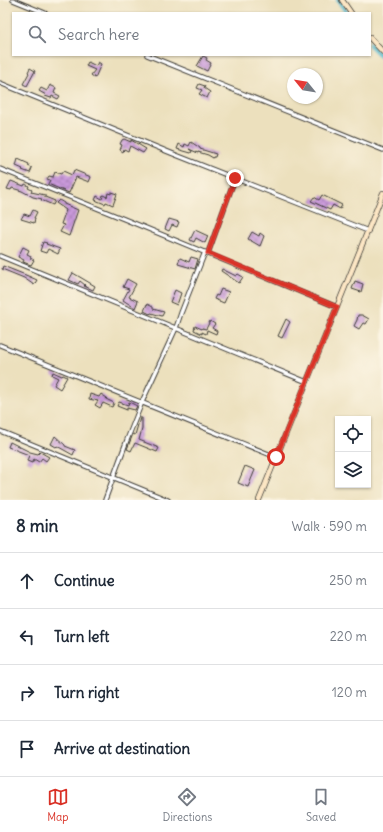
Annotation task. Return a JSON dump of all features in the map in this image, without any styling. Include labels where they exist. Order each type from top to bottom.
[{"type":"main road","points":[[342,0],[350,12]]},
{"type":"main road","points":[[371,39],[383,52]]},
{"type":"main road","points":[[259,500],[383,193]]},
{"type":"street","points":[[13,0],[43,12]]},
{"type":"street","points":[[149,56],[383,150]]},
{"type":"street","points":[[0,83],[368,231]]},
{"type":"street","points":[[0,169],[337,307]]},
{"type":"street","points":[[105,500],[142,402],[176,328],[180,313],[206,253],[235,178]]},
{"type":"street","points":[[0,256],[307,382]]},
{"type":"street","points":[[0,345],[276,457]]},
{"type":"street","points":[[0,431],[168,500]]},
{"type":"building","points":[[203,56],[211,63],[207,71],[197,66]]},
{"type":"building","points":[[88,62],[96,66],[98,62],[101,64],[95,78],[91,75],[95,70],[86,66]]},
{"type":"building","points":[[30,68],[35,71],[27,86],[23,84]]},
{"type":"building","points":[[199,84],[205,86],[204,88],[210,92],[207,98],[199,94],[202,90],[197,88]]},
{"type":"building","points":[[50,85],[56,88],[54,93],[60,96],[58,99],[52,96],[51,98],[45,96],[46,95],[39,91],[41,88],[47,91]]},
{"type":"building","points":[[124,139],[131,142],[131,140],[146,149],[143,153],[130,146],[128,151],[124,149],[123,152],[120,150],[122,145],[120,144]]},
{"type":"building","points":[[191,142],[200,149],[216,154],[215,157],[213,158],[189,149],[192,151],[191,153],[177,149],[179,144],[184,147],[185,144],[189,146]]},
{"type":"building","points":[[18,159],[29,164],[28,166],[32,168],[30,173],[16,166]]},
{"type":"building","points":[[74,170],[91,177],[89,182],[76,177],[69,193],[48,184],[50,180],[47,179],[49,176],[53,177],[55,172],[61,174],[63,171],[72,175]]},
{"type":"building","points":[[11,181],[24,186],[25,184],[29,186],[28,188],[32,190],[31,192],[45,195],[45,197],[55,201],[53,205],[22,191],[12,188],[11,190],[7,189]]},
{"type":"building","points":[[111,192],[117,194],[113,205],[95,200],[97,196],[102,199],[103,195],[107,197],[108,193],[111,194]]},
{"type":"building","points":[[322,195],[342,205],[340,209],[333,205],[330,210],[311,201],[314,197],[319,200]]},
{"type":"building","points":[[59,200],[64,204],[78,210],[69,236],[60,232],[64,225],[61,224],[66,210],[56,203]]},
{"type":"building","points":[[33,210],[37,212],[34,218],[34,223],[21,219],[24,214],[30,216]]},
{"type":"building","points":[[169,219],[179,222],[177,227],[172,225],[169,231],[165,229]]},
{"type":"building","points":[[195,230],[208,236],[205,243],[196,238],[194,242],[190,240]]},
{"type":"building","points":[[252,232],[259,236],[260,233],[264,236],[260,246],[248,239]]},
{"type":"building","points":[[43,242],[60,249],[58,254],[48,249],[46,253],[40,251]]},
{"type":"building","points":[[23,247],[29,250],[27,254],[34,260],[31,265],[23,262],[24,260],[18,257]]},
{"type":"building","points":[[191,257],[198,259],[195,269],[178,264],[180,258],[189,262]]},
{"type":"building","points":[[3,266],[37,280],[34,285],[24,278],[2,269]]},
{"type":"building","points":[[222,269],[236,276],[238,274],[243,277],[239,283],[221,271]]},
{"type":"building","points":[[73,273],[95,286],[93,290],[84,286],[85,285],[80,281],[78,284],[69,280]]},
{"type":"building","points":[[127,279],[136,284],[129,297],[138,301],[135,308],[123,300],[129,289],[123,287]]},
{"type":"building","points":[[355,281],[363,284],[361,292],[352,289]]},
{"type":"building","points":[[221,289],[229,292],[224,303],[214,299],[216,295],[218,296]]},
{"type":"building","points":[[175,290],[181,293],[177,305],[170,302]]},
{"type":"building","points":[[147,304],[153,307],[153,309],[164,312],[162,316],[150,314],[144,311]]},
{"type":"building","points":[[358,315],[362,315],[369,319],[366,324],[363,323],[359,329],[354,326]]},
{"type":"building","points":[[286,319],[290,322],[282,338],[278,336]]},
{"type":"building","points":[[210,321],[215,324],[212,328],[217,331],[216,334],[207,330],[206,334],[202,332],[202,334],[194,330],[195,326],[206,329]]},
{"type":"building","points":[[53,372],[67,377],[60,389],[54,385],[58,378],[52,375]]},
{"type":"building","points":[[90,394],[99,397],[101,394],[107,398],[106,399],[114,403],[112,407],[103,403],[100,408],[95,405],[98,401],[89,399]]},
{"type":"building","points":[[119,402],[128,405],[129,402],[137,406],[135,410],[127,408],[127,410],[117,406]]},
{"type":"building","points":[[140,418],[142,418],[142,429],[139,440],[159,448],[157,452],[135,443],[131,451],[127,449],[133,434],[135,435]]},
{"type":"building","points":[[55,436],[65,446],[75,450],[73,455],[51,444]]},
{"type":"building","points":[[10,442],[30,452],[38,454],[40,452],[49,457],[46,461],[42,458],[39,462],[34,459],[32,463],[27,461],[29,455],[8,447]]},
{"type":"building","points":[[245,466],[255,470],[248,487],[238,483]]},
{"type":"waterway","points":[[338,0],[346,12]]},
{"type":"waterway","points":[[371,46],[383,58]]},
{"type":"route","points":[[235,178],[208,253],[337,307],[276,457]]}]
